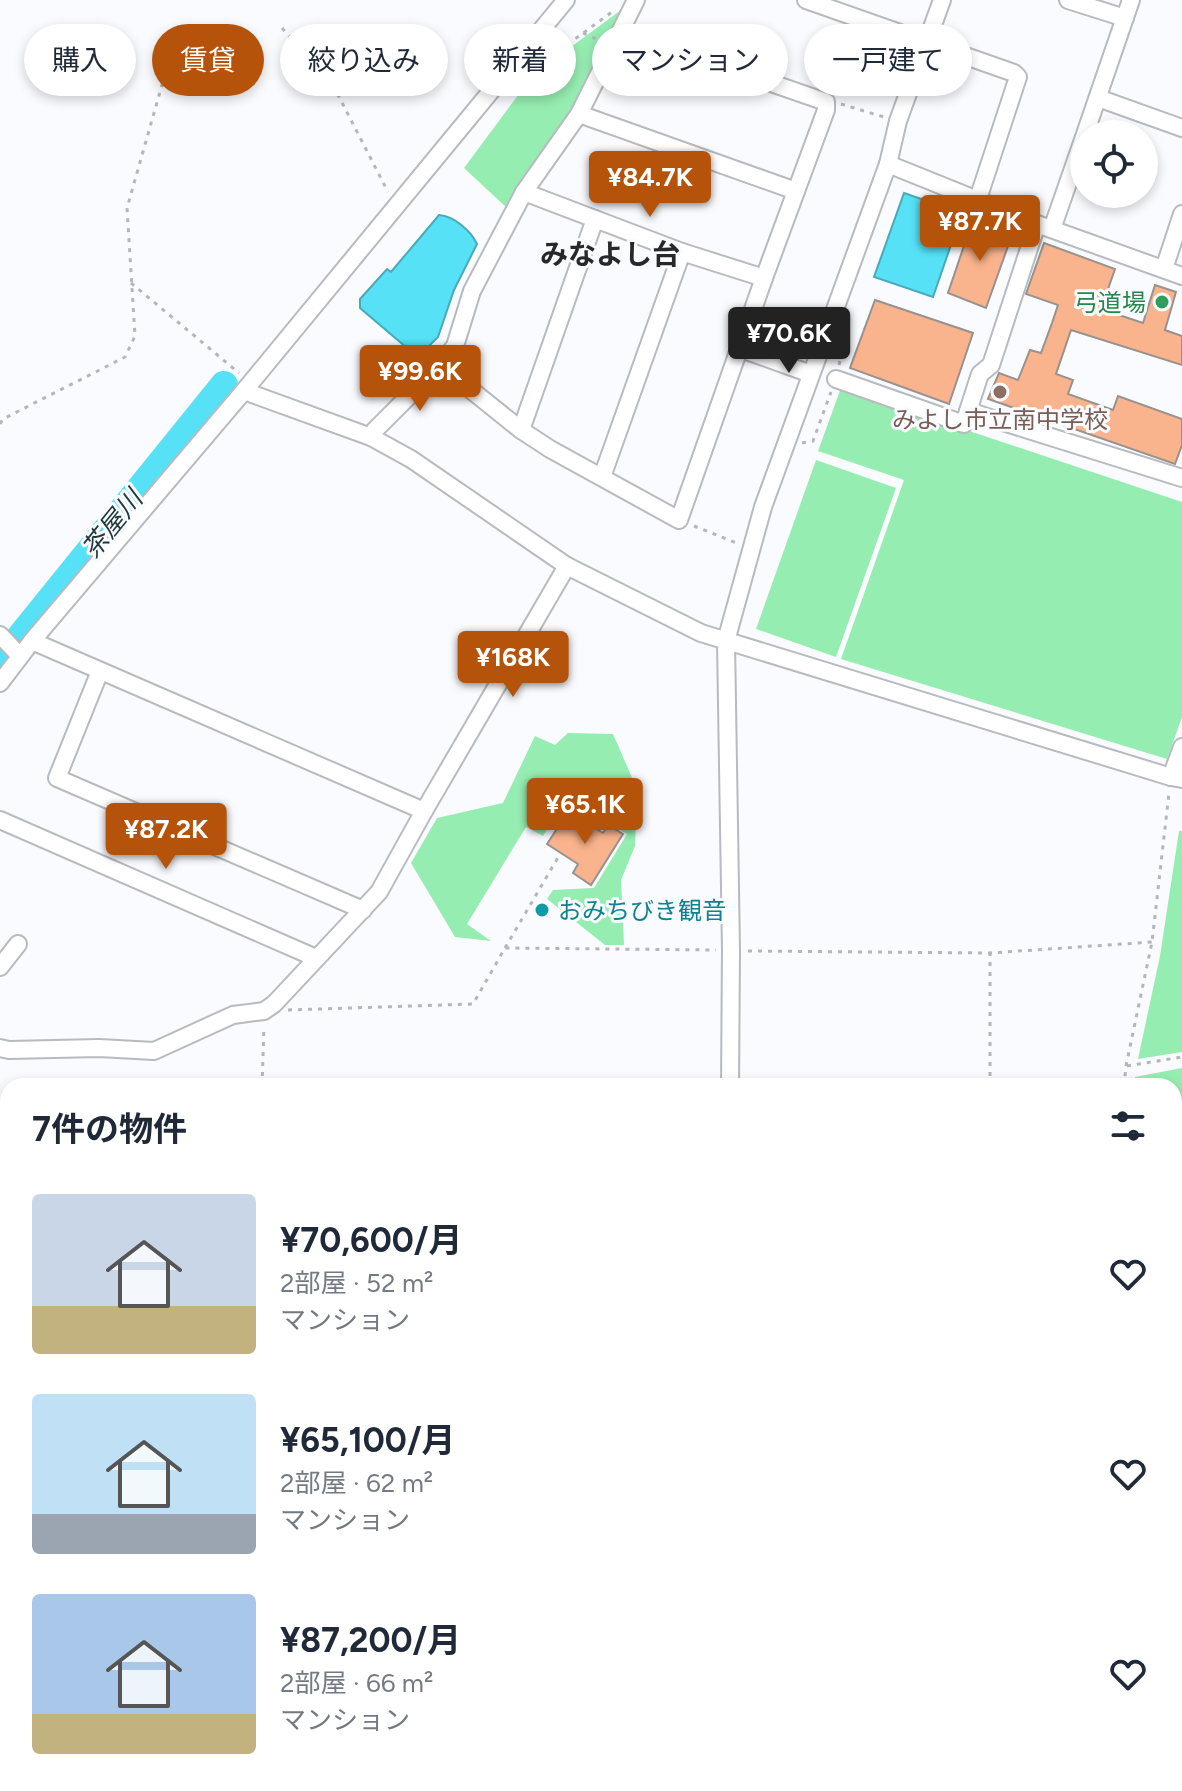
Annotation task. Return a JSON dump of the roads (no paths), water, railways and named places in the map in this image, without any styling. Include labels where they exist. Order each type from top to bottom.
[{"type":"street","points":[[32,641],[247,387],[566,0]]},
{"type":"street","points":[[624,24],[636,0]]},
{"type":"street","points":[[806,0],[875,24]]},
{"type":"street","points":[[933,24],[942,0]]},
{"type":"street","points":[[1068,0],[1125,18]]},
{"type":"street","points":[[1090,120],[1131,0]]},
{"type":"street","points":[[972,58],[1018,77],[978,199]]},
{"type":"street","points":[[371,437],[455,346],[472,291],[524,192],[579,114],[592,88]]},
{"type":"street","points":[[440,365],[521,430],[550,449],[679,520],[826,110],[826,102],[788,89]]},
{"type":"street","points":[[730,1078],[726,641],[763,507],[888,164],[907,96]]},
{"type":"street","points":[[1098,98],[1182,128]]},
{"type":"street","points":[[579,114],[796,191]]},
{"type":"street","points":[[888,164],[1182,276]]},
{"type":"street","points":[[836,379],[964,424],[980,374],[991,365],[1070,170]]},
{"type":"street","points":[[524,192],[682,252],[764,278]]},
{"type":"street","points":[[1164,269],[1182,214]]},
{"type":"street","points":[[521,430],[595,219]]},
{"type":"street","points":[[602,477],[682,252]]},
{"type":"street","points":[[741,349],[811,374]]},
{"type":"street","points":[[247,387],[371,437],[411,459],[567,566],[701,633],[1176,778],[1182,747]]},
{"type":"street","points":[[968,411],[1182,478]]},
{"type":"street","points":[[0,1048],[154,1051],[233,1015],[264,1011],[274,1004],[379,892],[567,566]]},
{"type":"street","points":[[0,683],[10,646],[32,641],[424,811]]},
{"type":"street","points":[[100,671],[57,778],[363,910]]},
{"type":"street","points":[[0,820],[316,958]]},
{"type":"street","points":[[0,967],[18,944]]},
{"type":"water","points":[[904,193],[962,213],[933,297],[874,277]]},
{"type":"water","points":[[439,215],[461,225],[477,244],[454,290],[438,337],[422,353],[414,354],[360,308],[360,299],[387,269],[391,272]]},
{"type":"waterway","name":"茶屋川","points":[[0,662],[224,385]]},
{"type":"place","name":"弓道場","points":[[1162,302]]},
{"type":"place","name":"みよし市立南中学校","points":[[1000,392]]},
{"type":"place","name":"おみちびき観音","points":[[542,910]]},
{"type":"district","name":"みなよし台","points":[[610,254]]}]
